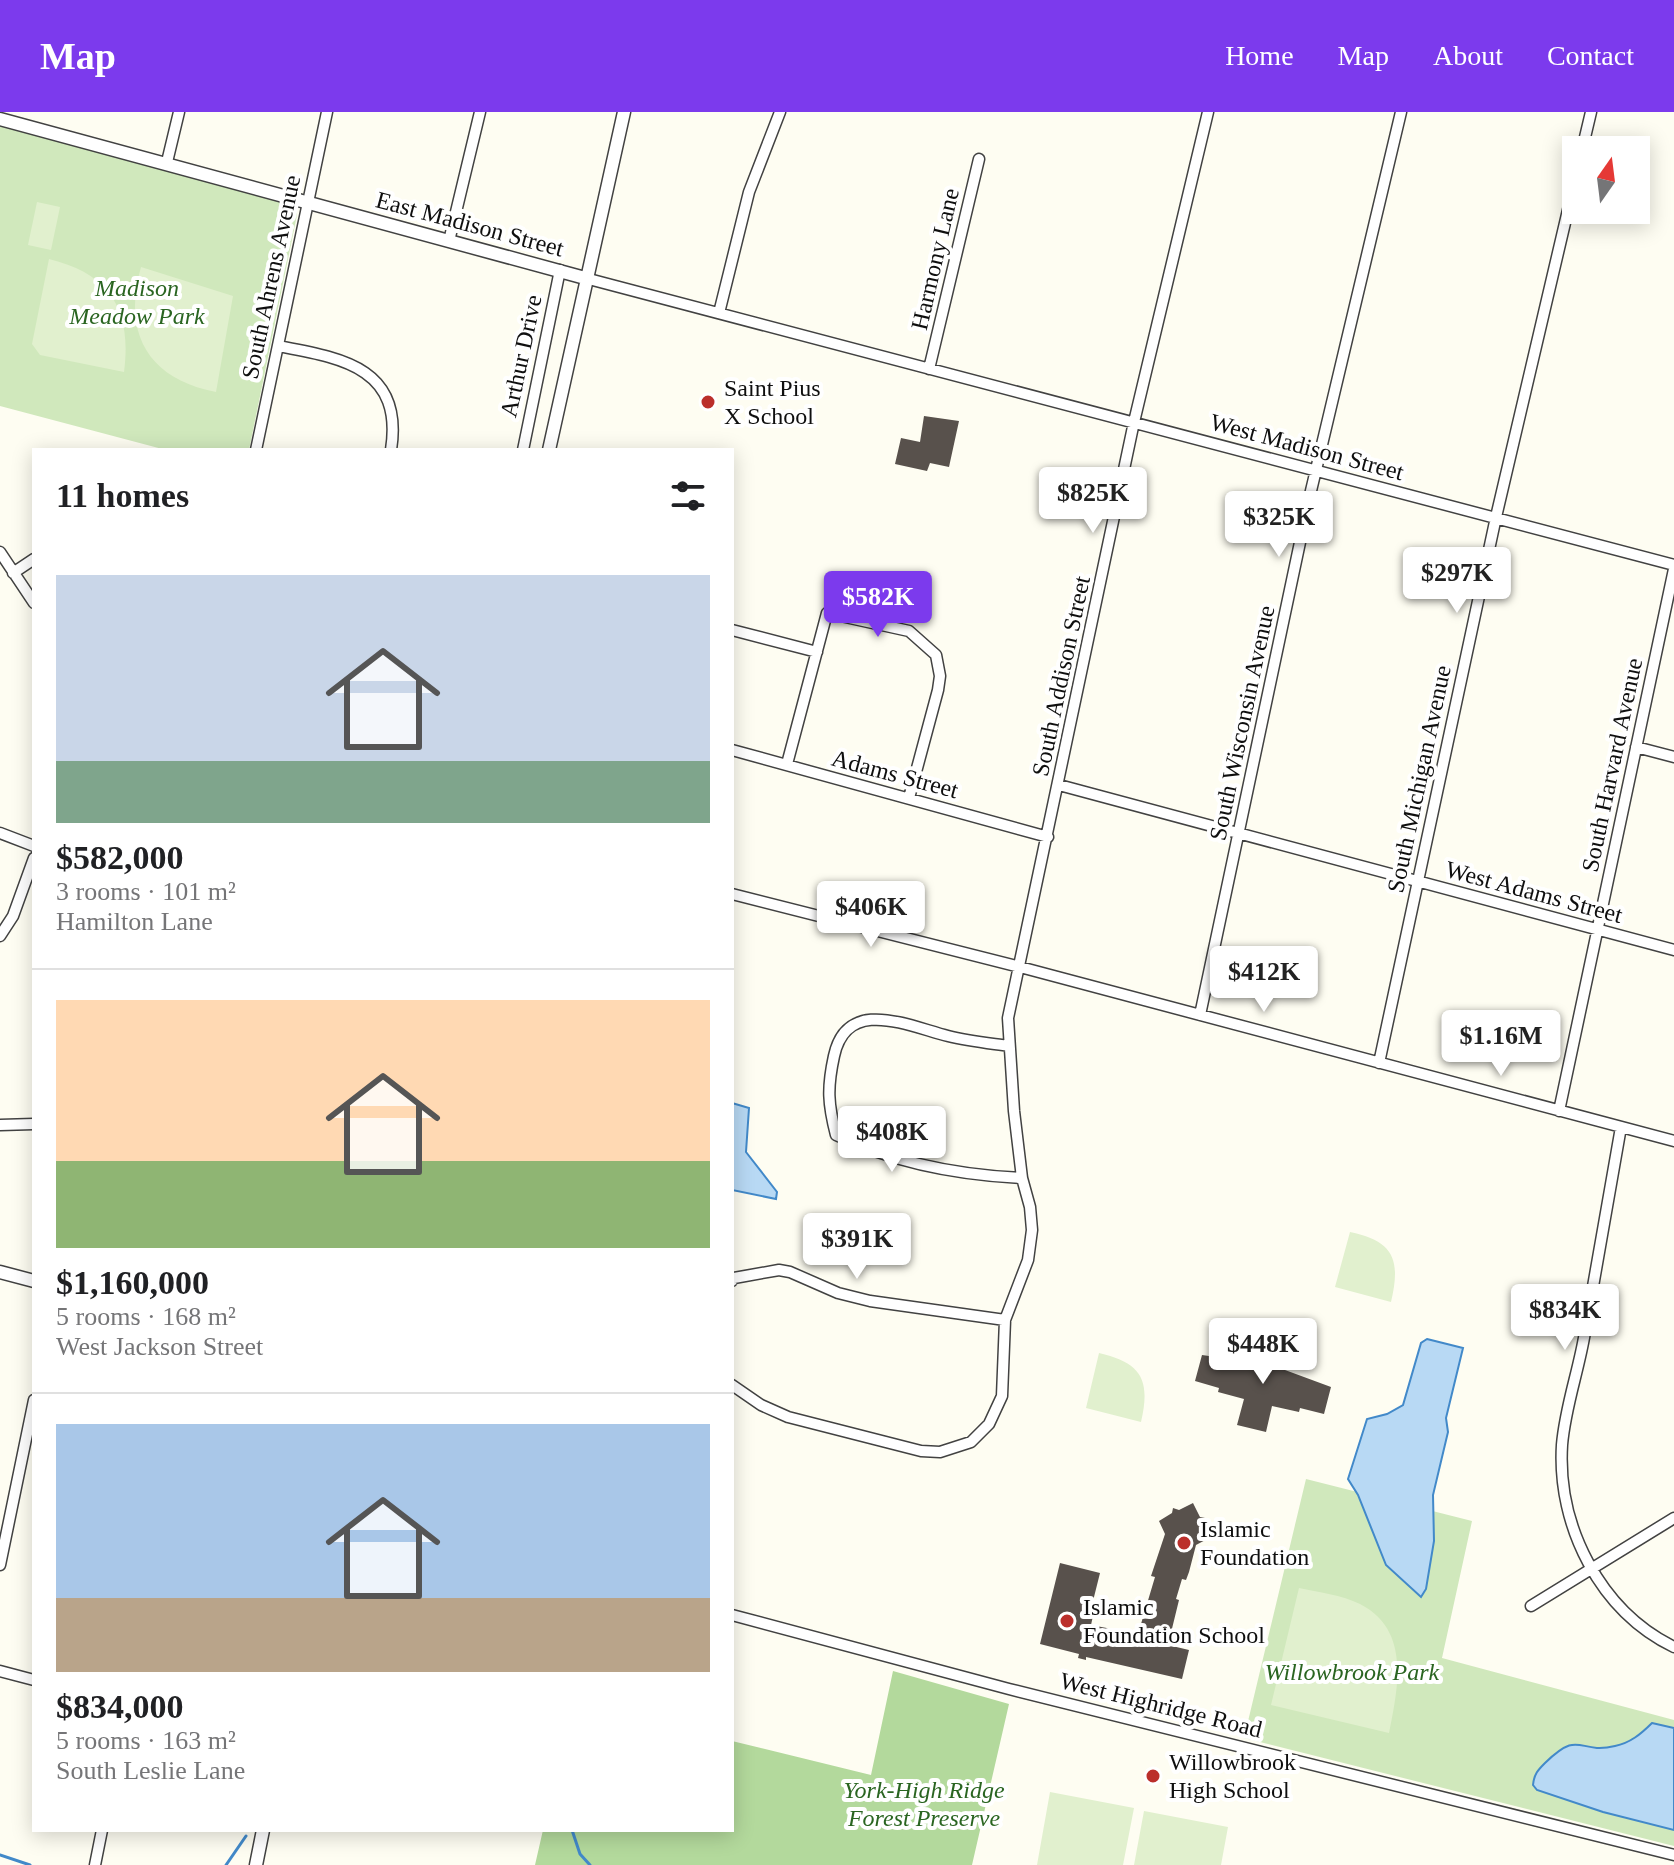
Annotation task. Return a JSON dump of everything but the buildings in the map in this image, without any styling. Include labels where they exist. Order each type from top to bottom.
[{"type":"street","points":[[167,162],[179,112]]},
{"type":"street","name":"South Ahrens Avenue","points":[[256,448],[327,112]]},
{"type":"street","points":[[449,241],[480,112]]},
{"type":"street","points":[[549,448],[624,112]]},
{"type":"street","points":[[719,313],[749,192],[780,112]]},
{"type":"street","name":"South Addison Street","points":[[734,1386],[761,1405],[788,1417],[921,1451],[953,1449],[971,1442],[986,1427],[1002,1396],[1005,1320],[1031,1246],[1031,1216],[1022,1178],[1008,1018],[1134,422],[1208,112]]},
{"type":"street","name":"South Wisconsin Avenue","points":[[1200,1015],[1316,470],[1401,112]]},
{"type":"street","points":[[1585,136],[1591,112]]},
{"type":"street","name":"East Madison Street","points":[[0,119],[929,369]]},
{"type":"street","name":"Harmony Lane","points":[[929,369],[979,159]]},
{"type":"street","name":"South Michigan Avenue","points":[[1379,1063],[1496,517],[1565,224]]},
{"type":"street","name":"Arthur Drive","points":[[523,448],[560,270]]},
{"type":"street","points":[[278,346],[344,359],[375,380],[390,409],[393,425],[391,448]]},
{"type":"street","name":"West Madison Street","points":[[929,369],[1496,517],[1674,567]]},
{"type":"street","points":[[375,380],[385,370]]},
{"type":"street","points":[[0,552],[32,600]]},
{"type":"street","points":[[13,573],[32,560]]},
{"type":"street","name":"South Harvard Avenue","points":[[1559,1111],[1674,567]]},
{"type":"street","points":[[787,764],[827,613],[903,628],[919,637],[936,655],[940,676],[909,798]]},
{"type":"street","points":[[734,631],[817,652]]},
{"type":"street","points":[[1636,747],[1674,757]]},
{"type":"street","name":"Adams Street","points":[[734,751],[1048,837]]},
{"type":"street","name":"West Adams Street","points":[[1059,785],[1674,950]]},
{"type":"street","points":[[0,833],[32,845]]},
{"type":"street","points":[[0,936],[13,916],[32,864]]},
{"type":"street","points":[[734,895],[1020,967],[1674,1141]]},
{"type":"street","points":[[1009,1046],[966,1040],[887,1019],[870,1019],[853,1024],[837,1045],[827,1093],[836,1135],[866,1150],[968,1175],[1022,1178]]},
{"type":"street","points":[[0,1125],[32,1124]]},
{"type":"street","points":[[1621,1127],[1579,1368],[1562,1443],[1562,1471],[1567,1508],[1590,1570],[1637,1623],[1674,1647]]},
{"type":"street","points":[[734,1278],[779,1270],[862,1300],[1005,1320]]},
{"type":"street","points":[[0,1272],[32,1280]]},
{"type":"street","points":[[0,1565],[32,1410]]},
{"type":"street","points":[[1531,1606],[1674,1518]]},
{"type":"street","name":"West Highridge Road","points":[[734,1616],[1009,1689],[1674,1855]]},
{"type":"street","points":[[0,1671],[32,1679]]},
{"type":"street","points":[[95,1865],[102,1832]]},
{"type":"street","points":[[256,1865],[263,1832]]},
{"type":"green space","name":"Madison Meadow Park","points":[[0,126],[295,205],[297,215],[249,448],[158,448],[0,406]]},
{"type":"green space","points":[[37,202],[60,207],[51,250],[28,245]]},
{"type":"green space","points":[[49,259],[88,274],[113,298],[124,331],[124,372],[40,355],[32,344]]},
{"type":"green space","points":[[141,267],[233,296],[216,392],[192,386],[173,376],[157,364],[146,349],[138,332],[135,313]]},
{"type":"green space","points":[[1350,1232],[1376,1241],[1391,1255],[1395,1275],[1391,1302],[1335,1287]]},
{"type":"green space","points":[[1099,1353],[1125,1362],[1140,1375],[1145,1394],[1141,1422],[1086,1408]]},
{"type":"green space","name":"Willowbrook Park","points":[[1306,1479],[1472,1521],[1442,1658],[1674,1720],[1674,1846],[1244,1738]]},
{"type":"green space","points":[[1299,1588],[1360,1604],[1376,1615],[1387,1629],[1397,1661],[1389,1733],[1271,1705]]},
{"type":"green space","name":"York-High Ridge Forest Preserve","points":[[893,1671],[1009,1704],[972,1865],[535,1865],[543,1832],[734,1832],[734,1741],[871,1775]]},
{"type":"green space","points":[[1050,1792],[1134,1808],[1123,1865],[1037,1865]]},
{"type":"green space","points":[[1144,1811],[1228,1827],[1221,1865],[1134,1865]]},
{"type":"water","points":[[734,1104],[749,1108],[746,1152],[777,1192],[776,1199],[734,1190]]},
{"type":"water","points":[[1427,1339],[1463,1348],[1446,1418],[1448,1432],[1433,1495],[1434,1541],[1426,1589],[1421,1597],[1386,1565],[1358,1495],[1348,1479],[1367,1419],[1387,1414],[1403,1405],[1421,1343]]},
{"type":"water","points":[[1652,1723],[1674,1728],[1674,1830],[1603,1812],[1537,1790],[1533,1785],[1540,1768],[1566,1747],[1620,1745],[1635,1738]]},
{"type":"waterway","points":[[573,1832],[580,1854],[590,1865]]},
{"type":"waterway","points":[[226,1865],[246,1836]]},
{"type":"waterway","points":[[0,1855],[30,1865]]},
{"type":"place","name":"Saint Pius X School","points":[[708,402]]},
{"type":"place","name":"Islamic Foundation","points":[[1184,1543]]},
{"type":"place","name":"Islamic Foundation School","points":[[1067,1621]]},
{"type":"place","name":"Willowbrook High School","points":[[1153,1776]]}]
